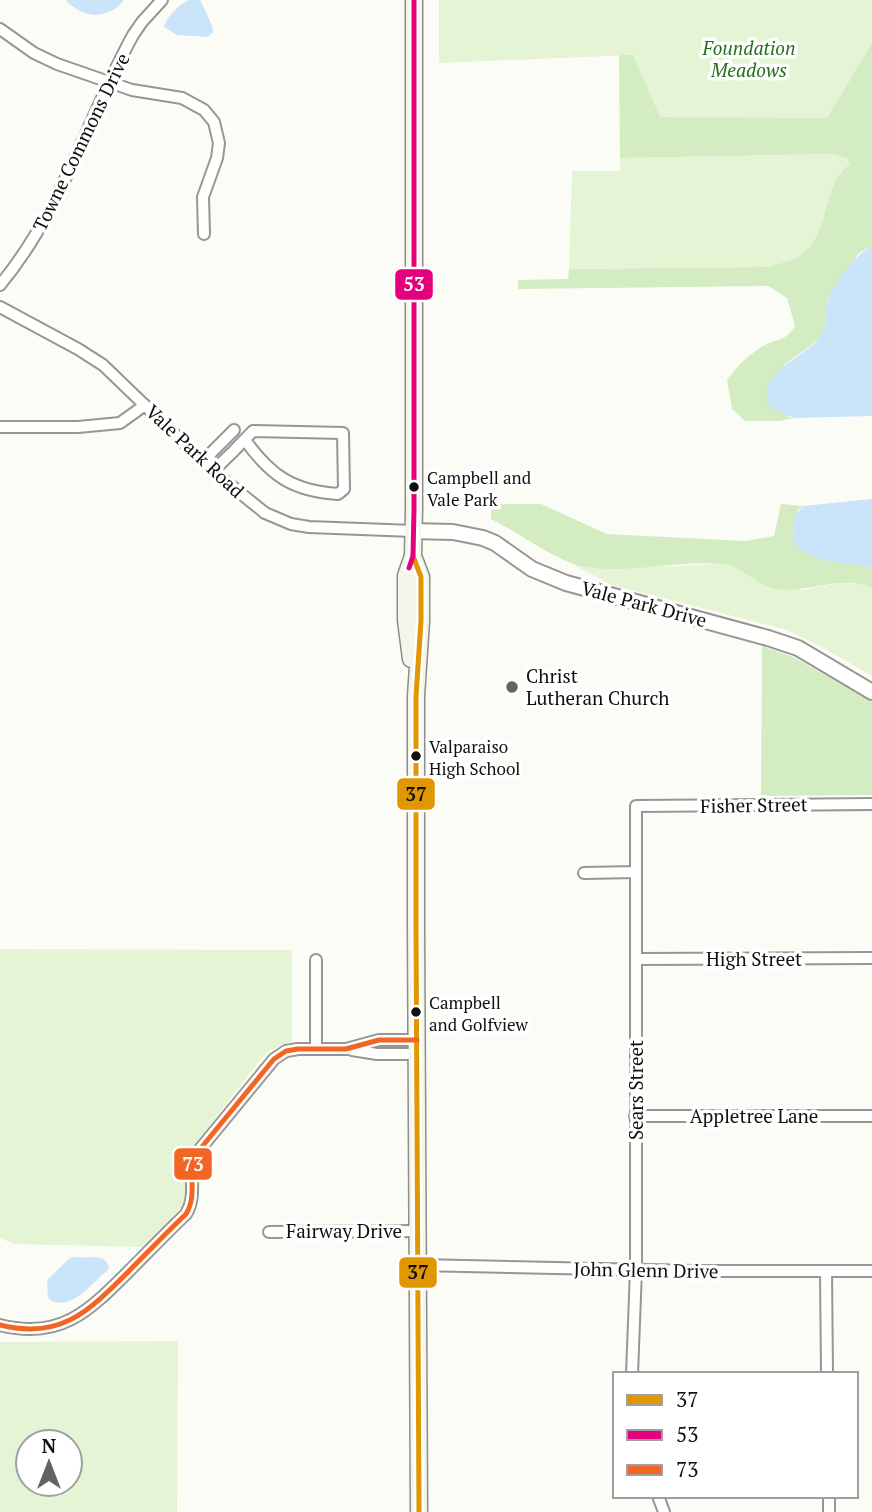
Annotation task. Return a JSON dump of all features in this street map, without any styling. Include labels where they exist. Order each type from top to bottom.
[{"type":"main road","points":[[414,0],[413,556],[406,576],[406,620],[416,696],[419,1512]]},
{"type":"street","name":"Towne Commons Drive","points":[[0,285],[22,258],[48,215],[133,35],[162,0]]},
{"type":"street","points":[[0,29],[43,58],[132,90],[190,100],[204,110],[214,122],[219,136],[219,150],[203,197],[204,234]]},
{"type":"street","name":"Vale Park Road","points":[[0,307],[91,356],[213,471],[272,517],[291,524],[318,528],[413,531]]},
{"type":"street","points":[[0,427],[78,427],[120,423],[145,405]]},
{"type":"street","points":[[202,461],[234,430]]},
{"type":"street","points":[[213,471],[253,432],[343,433],[344,489],[338,494],[320,493],[294,485],[269,470],[245,440]]},
{"type":"street","name":"Vale Park Drive","points":[[413,531],[453,532],[483,538],[495,543],[532,569],[566,583],[798,648],[872,692]]},
{"type":"street","name":"Fisher Street","points":[[636,806],[872,804]]},
{"type":"street","name":"Sears Street","points":[[632,1372],[636,1270],[636,806]]},
{"type":"street","points":[[584,873],[636,872]]},
{"type":"street","name":"High Street","points":[[636,959],[872,958]]},
{"type":"street","points":[[316,960],[316,1049]]},
{"type":"street","points":[[0,1325],[26,1330],[61,1325],[100,1301],[186,1214],[192,1198],[196,1154],[274,1059],[286,1051],[346,1049],[379,1041],[417,1047]]},
{"type":"street","name":"Appletree Lane","points":[[635,1116],[872,1116]]},
{"type":"street","name":"Fairway Drive","points":[[269,1232],[419,1231]]},
{"type":"street","name":"John Glenn Drive","points":[[419,1265],[636,1270],[872,1271]]},
{"type":"street","points":[[826,1272],[827,1372]]},
{"type":"green space","name":"Foundation Meadows","points":[[439,0],[872,0],[872,43],[827,118],[659,117],[633,55],[439,63]]},
{"type":"green space","points":[[872,43],[872,246],[859,253],[827,301],[822,335],[784,365],[788,417],[794,418],[780,421],[745,421],[732,409],[727,380],[752,353],[784,337],[795,326],[787,298],[768,286],[518,289],[518,280],[568,279],[569,269],[770,267],[790,260],[811,246],[834,184],[850,164],[847,158],[833,154],[620,158],[619,55],[633,55],[660,117],[827,118]]},
{"type":"green space","points":[[833,154],[847,158],[850,164],[834,184],[811,246],[794,259],[770,267],[569,269],[572,171],[620,171],[620,158]]},
{"type":"green space","points":[[491,504],[541,504],[607,534],[745,541],[774,536],[781,504],[803,506],[798,510],[793,532],[824,560],[872,568],[872,588],[848,583],[784,590],[772,588],[734,567],[720,564],[619,569],[586,567],[563,560],[491,519]]},
{"type":"green space","points":[[567,561],[585,567],[619,568],[721,564],[739,569],[754,580],[803,590],[840,583],[864,584],[872,588],[872,676],[784,629],[611,585]]},
{"type":"green space","points":[[762,646],[793,657],[872,702],[872,795],[761,796]]},
{"type":"green space","points":[[0,949],[292,950],[292,1041],[270,1050],[261,1059],[191,1149],[182,1207],[142,1247],[14,1244],[0,1238]]},
{"type":"green space","points":[[178,1341],[177,1512],[0,1512],[0,1342]]},
{"type":"water","points":[[66,0],[124,0],[111,11],[95,15],[80,11]]},
{"type":"water","points":[[189,0],[200,0],[212,25],[213,32],[208,37],[177,35],[164,27],[175,10]]},
{"type":"water","points":[[872,246],[872,416],[794,418],[770,407],[767,394],[769,383],[785,365],[806,350],[822,333],[827,305],[835,286],[852,262]]},
{"type":"water","points":[[872,499],[872,568],[810,555],[794,542],[793,518],[803,506]]},
{"type":"water","points":[[70,1258],[101,1258],[109,1269],[76,1298],[60,1303],[51,1301],[48,1297],[47,1280]]},
{"type":"transit line","name":"53","points":[[409,568],[413,556],[414,509],[414,0]]},
{"type":"transit line","name":"37","points":[[413,556],[421,577],[416,696],[419,1512]]},
{"type":"transit line","name":"73","points":[[0,1325],[21,1329],[40,1329],[56,1325],[72,1319],[100,1299],[186,1214],[190,1207],[192,1169],[196,1154],[274,1059],[286,1051],[298,1049],[346,1049],[379,1040],[417,1040]]},
{"type":"place","name":"Campbell and Vale Park","points":[[414,487]]},
{"type":"place","name":"Christ Lutheran Church","points":[[512,687]]},
{"type":"place","name":"Valparaiso High School","points":[[416,756]]},
{"type":"place","name":"Campbell and Golfview","points":[[416,1012]]}]
